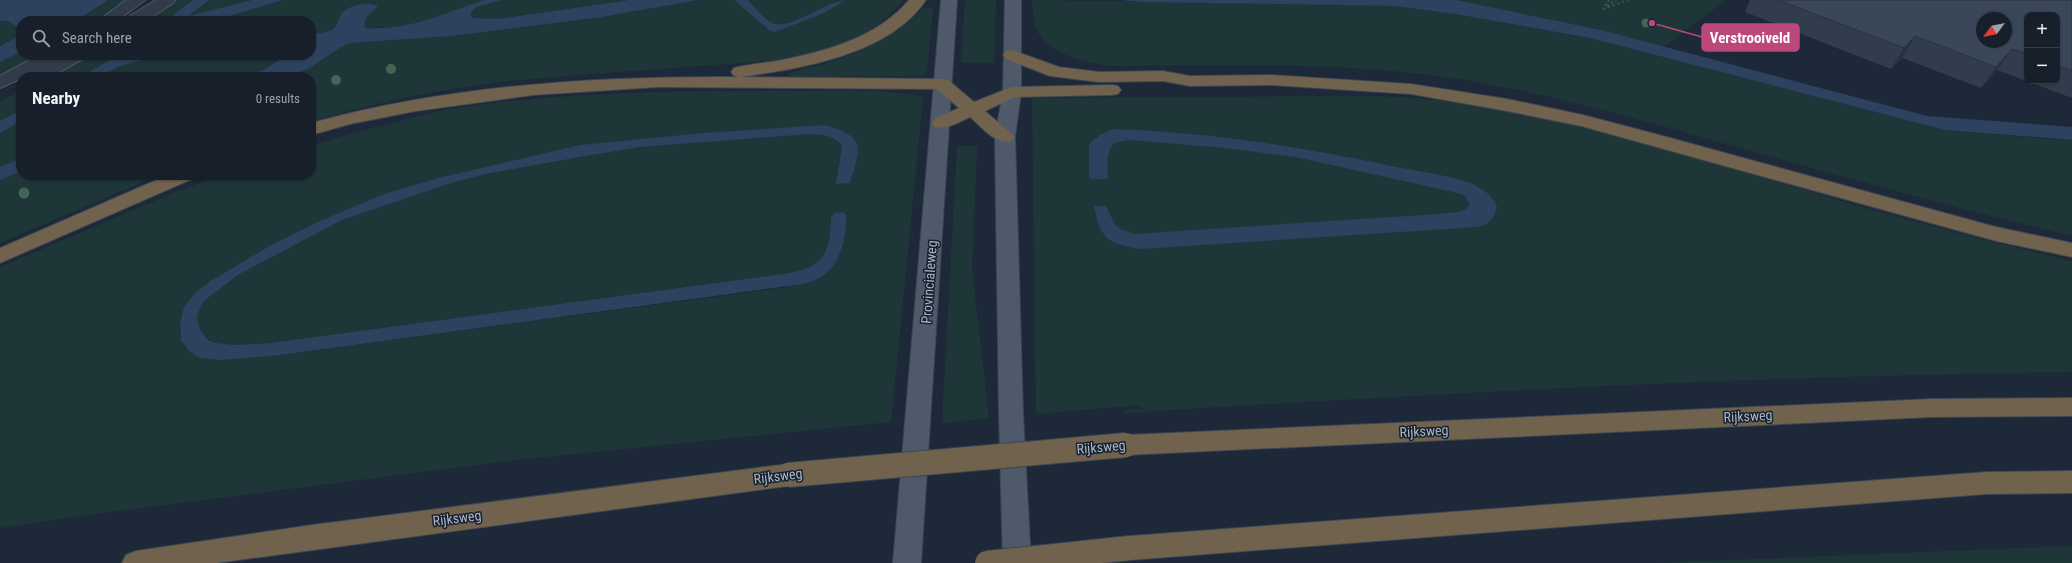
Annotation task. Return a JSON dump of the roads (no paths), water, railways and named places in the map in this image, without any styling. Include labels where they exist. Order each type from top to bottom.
[{"type":"highway","points":[[316,128],[347,119],[408,106],[481,95],[658,82],[780,66],[807,60],[842,48],[884,30],[904,16],[918,0]]},
{"type":"highway","points":[[1012,55],[1056,72],[1100,77],[1163,76],[1190,81],[1271,80],[1411,89],[1507,105],[1583,121],[1996,234],[2072,250]]},
{"type":"highway","points":[[941,124],[1012,92],[1162,90],[1190,81]]},
{"type":"highway","points":[[658,82],[942,84],[1005,137]]},
{"type":"highway","points":[[0,256],[173,180]]},
{"type":"highway","name":"Rijksweg","points":[[136,563],[312,537],[788,475],[1126,445],[1932,408],[2072,407]]},
{"type":"highway","points":[[987,563],[1130,548],[1987,483],[2072,482]]},
{"type":"main road","name":"Provincialeweg","points":[[907,563],[941,124],[942,84],[949,0]]},
{"type":"main road","points":[[1013,0],[1012,92],[1005,137],[1011,414],[1018,563]]},
{"type":"street","points":[[113,16],[137,0]]},
{"type":"street","points":[[142,16],[167,0]]},
{"type":"street","points":[[20,72],[43,60]]},
{"type":"street","points":[[47,72],[68,60]]},
{"type":"street","points":[[0,83],[16,74]]},
{"type":"street","points":[[0,97],[16,89]]},
{"type":"water","points":[[0,0],[108,0],[84,16],[16,16],[16,27],[8,21],[0,21]]},
{"type":"water","points":[[193,0],[209,0],[188,16],[172,16]]},
{"type":"water","points":[[252,0],[283,0],[230,16],[188,16]]},
{"type":"water","points":[[484,0],[502,0],[477,7],[470,13],[473,18],[497,19],[629,0],[698,0],[602,17],[452,36],[350,43],[316,64],[298,72],[256,72],[266,69],[279,60],[316,60],[316,33],[333,29],[342,13],[354,6],[364,4],[378,6],[366,18],[364,26],[366,28],[383,28],[413,24]]},
{"type":"water","points":[[734,0],[748,0],[767,20],[777,24],[797,20],[838,1],[846,0],[824,13],[775,32],[770,31]]},
{"type":"water","points":[[1120,0],[1456,0],[1605,31],[1927,116],[2072,127],[2072,140],[1945,130],[1590,38],[1455,14],[1395,6],[1139,2]]},
{"type":"water","points":[[16,38],[16,54],[0,62],[0,46]]},
{"type":"water","points":[[110,60],[141,60],[120,66],[109,72],[89,72]]},
{"type":"water","points":[[16,113],[16,124],[0,133],[0,121]]},
{"type":"water","points":[[825,125],[848,134],[854,139],[857,145],[858,152],[850,183],[836,184],[842,146],[839,142],[824,135],[811,134],[641,147],[486,174],[451,183],[342,220],[238,275],[204,301],[197,317],[200,329],[208,340],[216,343],[234,345],[270,343],[796,272],[815,264],[821,259],[828,243],[831,218],[834,213],[843,212],[846,215],[846,223],[844,241],[838,258],[828,272],[810,282],[272,356],[221,360],[200,358],[189,351],[181,340],[180,324],[184,307],[195,293],[212,280],[273,244],[320,221],[384,194],[438,178],[580,145],[702,133]]},
{"type":"water","points":[[1113,129],[1182,133],[1251,141],[1353,158],[1440,175],[1479,187],[1490,195],[1497,207],[1494,215],[1488,223],[1477,227],[1141,249],[1130,247],[1113,242],[1107,238],[1099,226],[1094,206],[1106,206],[1115,225],[1134,234],[1439,214],[1464,210],[1470,205],[1465,196],[1458,193],[1296,157],[1225,148],[1129,140],[1114,143],[1111,147],[1107,170],[1108,179],[1093,179],[1089,177],[1089,144],[1100,135]]},
{"type":"water","points":[[16,160],[16,173],[0,180],[0,167]]},
{"type":"place","name":"Verstrooiveld","points":[[1652,23]]}]
